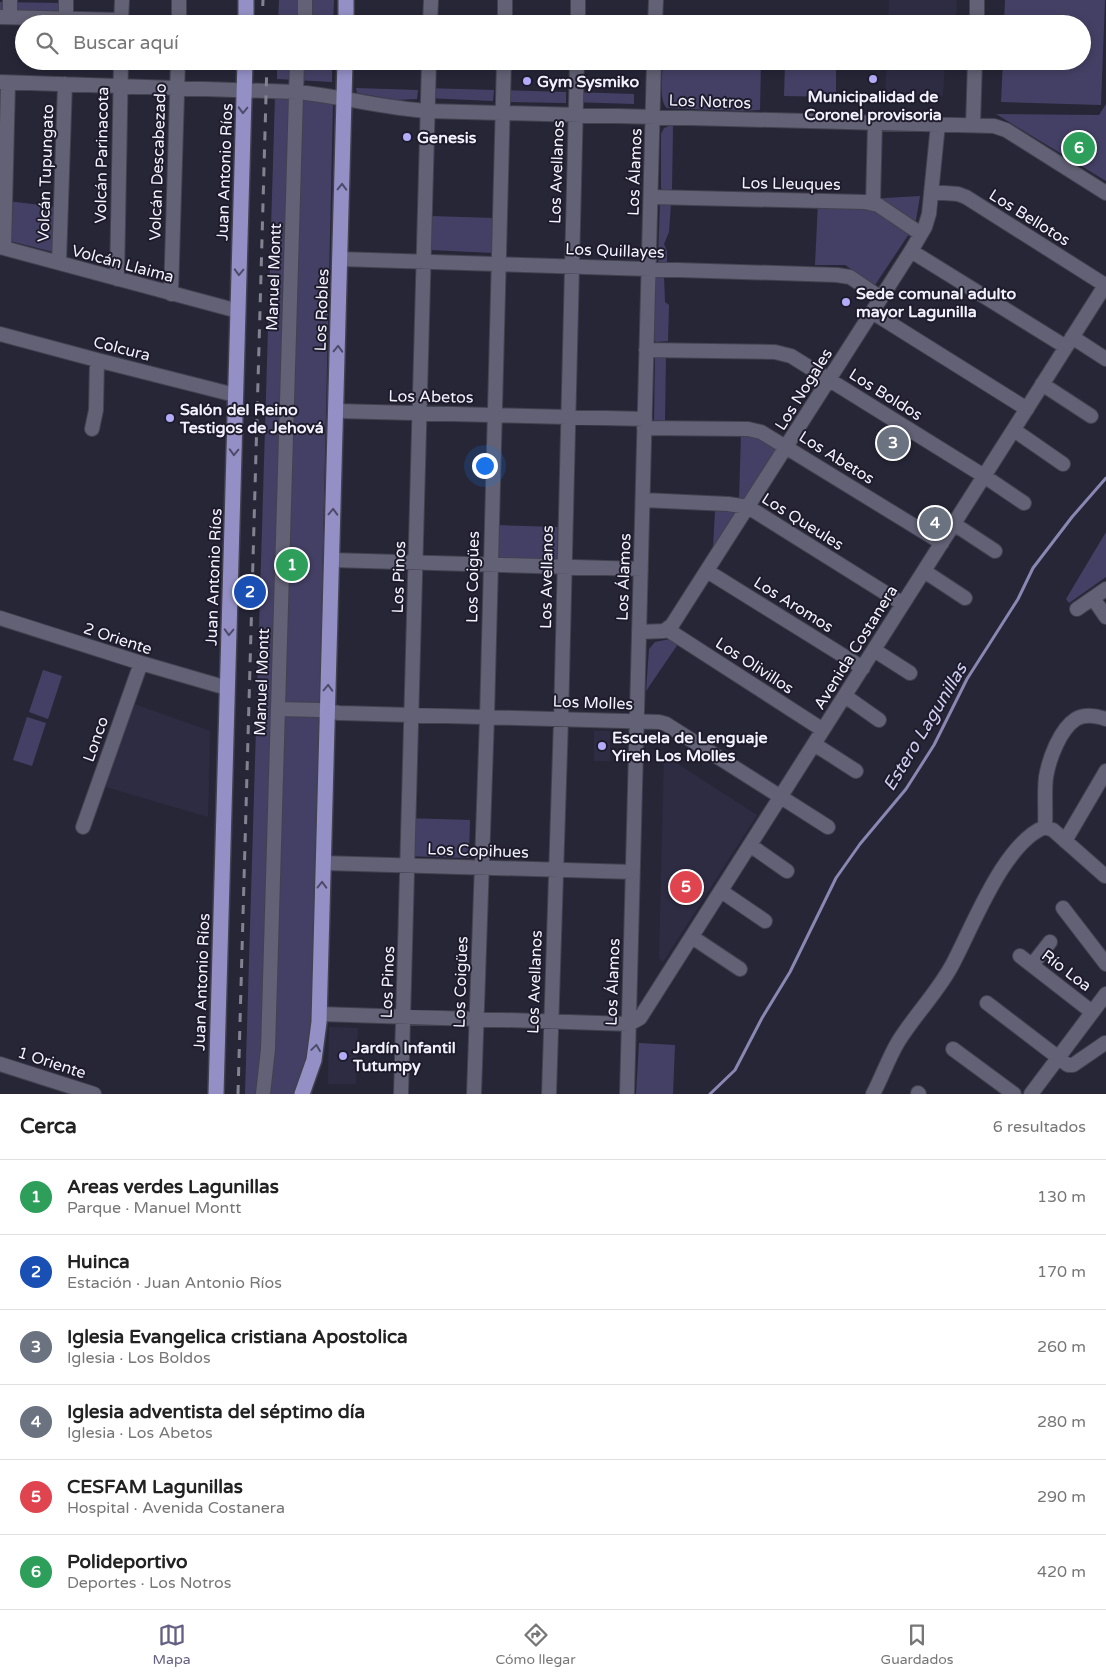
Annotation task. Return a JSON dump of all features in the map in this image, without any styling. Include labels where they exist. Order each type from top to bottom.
[{"type":"main road","points":[[246,0],[246,15]]},
{"type":"main road","points":[[346,0],[346,15]]},
{"type":"main road","name":"Juan Antonio Ríos","points":[[216,1094],[245,70]]},
{"type":"main road","name":"Los Robles","points":[[332,560],[345,70]]},
{"type":"main road","points":[[302,1094],[314,1060],[319,1014],[332,560]]},
{"type":"street","points":[[5,17],[10,0]]},
{"type":"street","points":[[66,0],[66,15]]},
{"type":"street","points":[[121,15],[122,0]]},
{"type":"street","points":[[179,0],[179,15]]},
{"type":"street","points":[[298,0],[298,15]]},
{"type":"street","points":[[305,0],[305,15]]},
{"type":"street","points":[[430,15],[431,0]]},
{"type":"street","points":[[505,0],[505,15]]},
{"type":"street","points":[[578,0],[578,15]]},
{"type":"street","points":[[656,0],[656,15]]},
{"type":"street","points":[[976,15],[977,0]]},
{"type":"street","name":"Volcán Parinacota","points":[[116,279],[121,70]]},
{"type":"street","name":"Volcán Descabezado","points":[[171,294],[178,70]]},
{"type":"street","name":"Manuel Montt","points":[[269,1094],[274,1042],[281,709],[299,92],[298,70]]},
{"type":"street","name":"Manuel Montt","points":[[299,92],[302,70]]},
{"type":"street","name":"Los Pinos","points":[[401,1094],[429,70]]},
{"type":"street","name":"Los Coigües","points":[[474,1094],[504,70]]},
{"type":"street","name":"Los Avellanos","points":[[549,1094],[577,70]]},
{"type":"street","name":"Los Álamos","points":[[627,1094],[654,70]]},
{"type":"street","points":[[974,126],[975,70]]},
{"type":"street","points":[[2,248],[4,82]]},
{"type":"street","name":"Los Notros","points":[[4,82],[299,92],[344,98],[386,108],[428,111],[994,126],[1006,130],[1106,193]]},
{"type":"street","name":"Volcán Tupungato","points":[[60,263],[65,84]]},
{"type":"street","points":[[875,123],[873,203],[921,234]]},
{"type":"street","name":"Los Nogales","points":[[668,630],[708,571],[921,234],[927,220],[938,124]]},
{"type":"street","name":"Los Bellotos","points":[[931,192],[958,194],[966,197],[1105,289]]},
{"type":"street","name":"Los Lleuques","points":[[651,197],[873,203]]},
{"type":"street","name":"Volcán Llaima","points":[[2,248],[238,311]]},
{"type":"street","points":[[911,251],[1070,342],[1106,359]]},
{"type":"street","name":"Los Quillayes","points":[[340,259],[842,275],[854,279],[882,298]]},
{"type":"street","name":"Avenida Costanera","points":[[629,1024],[642,1016],[1042,384],[1105,289]]},
{"type":"street","points":[[872,312],[1027,409]]},
{"type":"street","name":"Colcura","points":[[0,334],[235,395]]},
{"type":"street","name":"Los Boldos","points":[[646,350],[781,352],[796,358],[1024,503]]},
{"type":"street","points":[[92,430],[96,410],[97,360]]},
{"type":"street","points":[[1042,384],[1091,416]]},
{"type":"street","name":"Los Abetos","points":[[336,411],[567,417],[754,430],[768,435],[942,543]]},
{"type":"street","points":[[1014,430],[1063,464]]},
{"type":"street","name":"Los Queules","points":[[643,500],[728,504],[748,507],[903,604]]},
{"type":"street","points":[[954,524],[995,551]]},
{"type":"street","points":[[332,560],[641,570]]},
{"type":"street","name":"Los Aromos","points":[[708,571],[863,668]]},
{"type":"street","points":[[924,571],[965,598]]},
{"type":"street","points":[[1077,609],[1106,589]]},
{"type":"street","points":[[1093,598],[1106,617]]},
{"type":"street","name":"2 Oriente","points":[[0,618],[227,688]]},
{"type":"street","points":[[639,632],[668,630]]},
{"type":"street","name":"Los Olivillos","points":[[668,630],[823,730]]},
{"type":"street","points":[[874,650],[910,673]]},
{"type":"street","name":"Lonco","points":[[83,827],[141,663]]},
{"type":"street","points":[[845,696],[879,720]]},
{"type":"street","name":"Manuel Montt","points":[[263,1094],[268,1040],[281,709]]},
{"type":"street","name":"Los Molles","points":[[281,709],[411,715],[655,721],[666,724],[828,827]]},
{"type":"street","points":[[1045,827],[1046,777],[1062,734],[1076,719],[1093,715],[1106,719]]},
{"type":"street","points":[[814,744],[856,771]]},
{"type":"street","points":[[1065,840],[1106,772]]},
{"type":"street","points":[[873,1094],[898,1043],[950,968],[980,908],[1006,862],[1035,831],[1045,827],[1053,830],[1106,878]]},
{"type":"street","points":[[750,845],[787,871]]},
{"type":"street","name":"Los Copihues","points":[[323,863],[633,872]]},
{"type":"street","points":[[1106,872],[1106,878]]},
{"type":"street","points":[[721,891],[765,921]]},
{"type":"street","points":[[1063,908],[1106,964]]},
{"type":"street","points":[[692,937],[740,969]]},
{"type":"street","points":[[1032,965],[1050,942]]},
{"type":"street","name":"Río Loa","points":[[1020,956],[1092,1012]]},
{"type":"street","points":[[1035,1092],[1106,994]]},
{"type":"street","points":[[987,1003],[1066,1064],[1071,1065],[1105,1042]]},
{"type":"street","points":[[319,1014],[629,1024]]},
{"type":"street","points":[[953,1049],[1014,1094]]},
{"type":"street","name":"1 Oriente","points":[[0,1064],[94,1094]]},
{"type":"shaded area","points":[[279,0],[334,0],[333,15],[278,15]]},
{"type":"shaded area","points":[[889,0],[957,0],[956,15],[888,15]]},
{"type":"shaded area","points":[[1005,0],[1105,0],[1101,105],[1001,102],[1003,70],[1091,70],[1091,15],[1004,15]]},
{"type":"shaded area","points":[[0,2],[62,3],[62,13],[0,12]]},
{"type":"shaded area","points":[[277,70],[332,70],[332,82],[277,79]]},
{"type":"shaded area","points":[[662,70],[761,70],[760,110],[667,108],[663,99]]},
{"type":"shaded area","points":[[785,70],[836,70],[836,97],[784,96]]},
{"type":"shaded area","points":[[886,70],[944,70],[943,96],[885,93]]},
{"type":"shaded area","points":[[356,88],[418,90],[417,99],[397,100],[357,93]]},
{"type":"shaded area","points":[[425,88],[494,90],[493,101],[425,98]]},
{"type":"shaded area","points":[[501,90],[566,92],[566,103],[500,102]]},
{"type":"shaded area","points":[[571,92],[634,94],[634,104],[571,102]]},
{"type":"shaded area","points":[[275,96],[333,102],[312,1029],[311,1047],[296,1094],[245,1094]]},
{"type":"shaded area","points":[[1106,104],[1106,181],[996,114],[1099,115]]},
{"type":"shaded area","points":[[673,126],[672,189],[663,191],[661,188],[661,134],[664,128]]},
{"type":"shaded area","points":[[920,196],[916,220],[911,231],[875,285],[845,265],[815,265],[818,202]]},
{"type":"shaded area","points":[[7,201],[57,207],[53,252],[6,240]]},
{"type":"shaded area","points":[[660,204],[671,204],[669,232],[664,244],[667,251],[667,264],[659,263],[658,259]]},
{"type":"shaded area","points":[[431,216],[494,218],[493,253],[431,250]]},
{"type":"shaded area","points":[[658,275],[664,276],[665,302],[669,305],[668,341],[656,342],[654,340],[656,278]]},
{"type":"shaded area","points":[[666,355],[665,421],[654,420],[655,356]]},
{"type":"shaded area","points":[[741,434],[754,435],[780,446],[746,501],[739,500]]},
{"type":"shaded area","points":[[715,511],[738,512],[713,548]]},
{"type":"shaded area","points":[[495,525],[558,527],[557,560],[494,558]]},
{"type":"shaded area","points":[[1106,532],[1106,577],[1069,603],[1066,599]]},
{"type":"shaded area","points":[[670,639],[678,644],[646,691],[649,649],[655,642]]},
{"type":"shaded area","points":[[43,670],[62,676],[48,719],[29,712]]},
{"type":"shaded area","points":[[132,703],[210,731],[208,817],[106,787]]},
{"type":"shaded area","points":[[27,717],[46,723],[32,766],[13,760]]},
{"type":"shaded area","name":"Escuela de Lenguaje Yireh Los Molles","points":[[594,731],[610,731],[610,761],[594,761]]},
{"type":"shaded area","points":[[664,755],[757,815],[663,962],[659,958]]},
{"type":"shaded area","points":[[405,818],[470,820],[469,858],[404,856]]},
{"type":"shaded area","name":"Jardín Infantil Tutumpy","points":[[329,1027],[358,1028],[356,1084],[328,1084]]},
{"type":"shaded area","points":[[639,1043],[675,1045],[673,1094],[636,1094]]},
{"type":"waterway","name":"Estero Lagunillas","points":[[710,1094],[735,1070],[762,1018],[790,972],[836,878],[860,844],[906,789],[934,745],[967,679],[1018,599],[1033,568],[1072,517],[1106,478]]},
{"type":"railway","points":[[262,15],[263,0]]},
{"type":"railway","points":[[238,1094],[267,70]]},
{"type":"place","name":"Municipalidad de Coronel provisoria","points":[[873,79]]},
{"type":"place","name":"Gym Sysmiko","points":[[527,81]]},
{"type":"place","name":"Genesis","points":[[407,137]]},
{"type":"place","name":"Polideportivo","points":[[1079,148]]},
{"type":"place","name":"Sede comunal adulto mayor Lagunilla","points":[[846,302]]},
{"type":"place","name":"Salón del Reino Testigos de Jehová","points":[[170,418]]},
{"type":"place","name":"Iglesia Evangelica cristiana Apostolica","points":[[893,443]]},
{"type":"place","name":"Iglesia adventista del séptimo día","points":[[935,523]]},
{"type":"place","name":"Areas verdes Lagunillas","points":[[292,565]]},
{"type":"place","name":"Huinca","points":[[250,592]]},
{"type":"place","name":"Escuela de Lenguaje Yireh Los Molles","points":[[602,746]]},
{"type":"place","name":"CESFAM Lagunillas","points":[[686,887]]},
{"type":"place","name":"Jardín Infantil Tutumpy","points":[[343,1056]]}]
